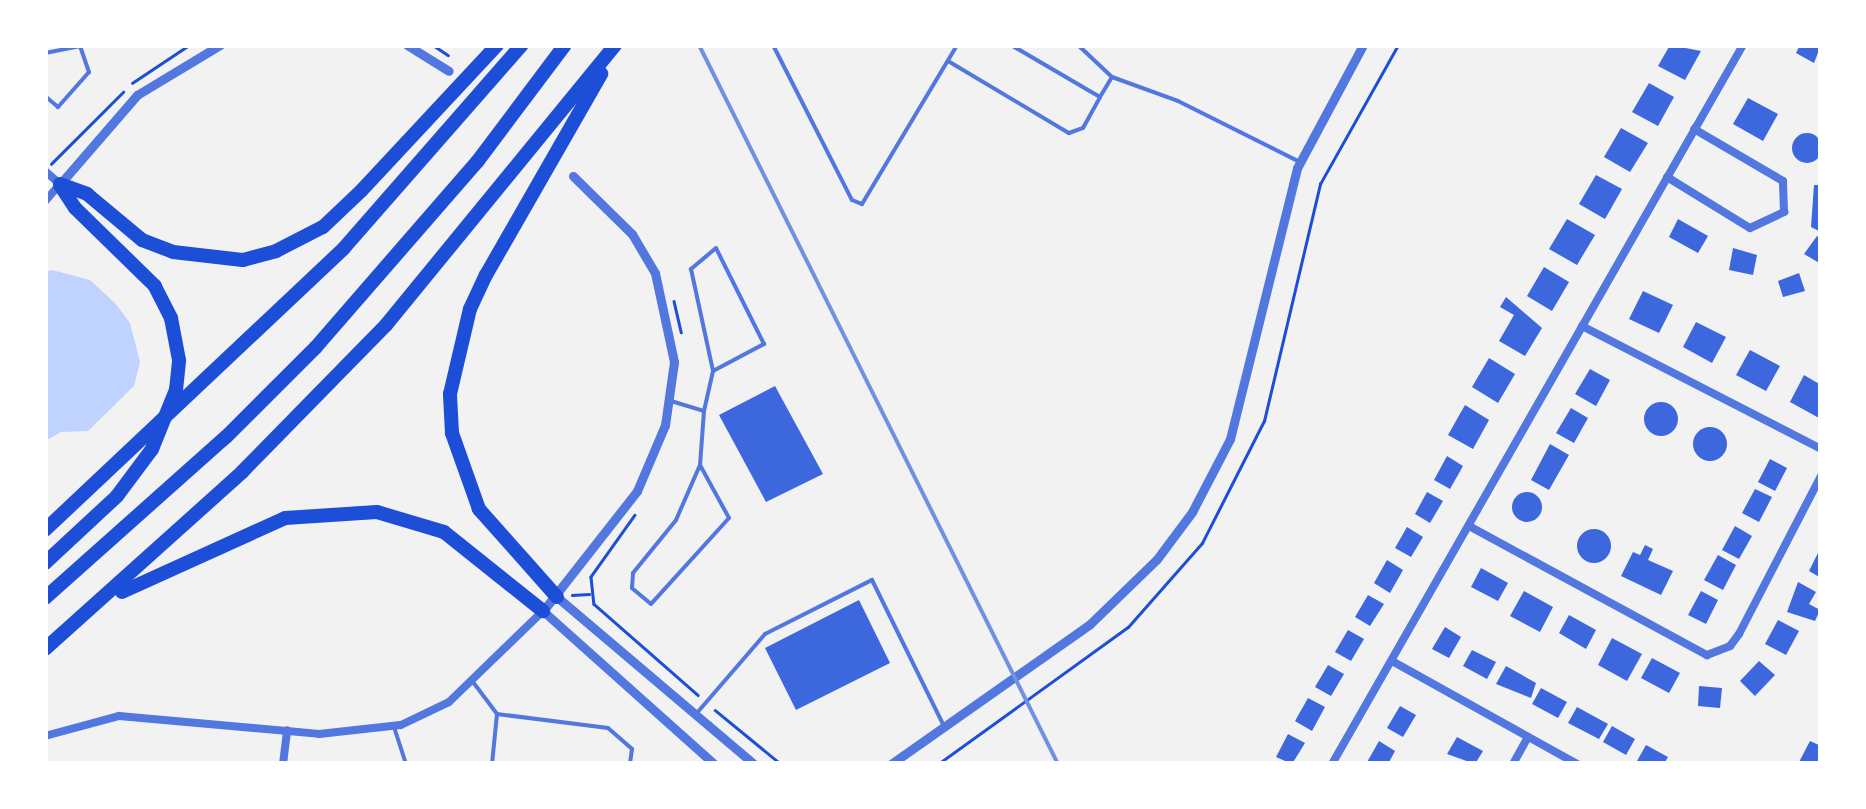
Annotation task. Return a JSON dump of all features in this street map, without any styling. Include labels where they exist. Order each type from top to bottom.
[{"type":"highway","points":[[60,184],[87,194],[142,240],[174,252],[242,260],[276,251],[318,230],[361,192],[496,45]]},
{"type":"highway","points":[[45,530],[372,220],[522,45]]},
{"type":"highway","points":[[45,598],[226,438],[316,347],[477,162],[564,45]]},
{"type":"highway","points":[[556,597],[479,510],[452,433],[450,394],[470,309],[486,275],[616,45]]},
{"type":"highway","points":[[45,649],[105,601],[386,325],[616,45]]},
{"type":"highway","points":[[45,563],[117,496],[152,449],[176,390],[180,360],[171,318],[155,286],[75,208],[60,184]]},
{"type":"highway","points":[[105,601],[258,527],[314,513],[377,512],[456,539],[543,611]]},
{"type":"street","points":[[45,201],[137,95],[220,45]]},
{"type":"street","points":[[407,45],[449,71]]},
{"type":"street","points":[[891,764],[902,762],[1090,624],[1156,559],[1192,512],[1230,438],[1279,220],[1300,162],[1363,45]]},
{"type":"street","points":[[1332,764],[1743,45]]},
{"type":"street","points":[[1667,177],[1750,228],[1784,212],[1783,181],[1694,129]]},
{"type":"street","points":[[45,170],[60,184]]},
{"type":"street","points":[[45,736],[119,716],[319,734],[394,726],[432,712],[473,682],[543,611],[638,491],[670,401],[671,327],[655,274],[632,234],[573,176]]},
{"type":"street","points":[[1582,326],[1821,449]]},
{"type":"street","points":[[1470,526],[1707,655],[1730,646],[1738,634],[1821,476]]},
{"type":"street","points":[[556,597],[754,764]]},
{"type":"street","points":[[543,611],[714,764]]},
{"type":"street","points":[[1392,661],[1577,764]]},
{"type":"street","points":[[284,764],[287,730]]},
{"type":"street","points":[[1512,764],[1528,737]]},
{"type":"lane","points":[[773,45],[852,200],[862,204],[957,45]]},
{"type":"lane","points":[[1011,45],[1100,97]]},
{"type":"lane","points":[[1078,45],[1112,76],[1178,101],[1300,162]]},
{"type":"lane","points":[[45,53],[81,46],[88,72],[58,107],[45,96]]},
{"type":"lane","points":[[948,61],[1069,133],[1083,128],[1112,76]]},
{"type":"lane","points":[[700,465],[729,518],[651,604],[632,588],[633,573],[676,520],[700,465],[704,410],[713,371],[691,269],[716,248],[764,344],[713,371]]},
{"type":"lane","points":[[670,401],[704,410]]},
{"type":"lane","points":[[696,714],[765,634],[872,580],[945,728]]},
{"type":"lane","points":[[473,682],[497,714],[492,764]]},
{"type":"lane","points":[[497,714],[608,728],[632,749],[630,764]]},
{"type":"lane","points":[[394,726],[406,764]]},
{"type":"path","points":[[938,764],[1128,627],[1202,543],[1264,421],[1320,184],[1398,45]]},
{"type":"path","points":[[45,170],[65,153]]},
{"type":"water","points":[[52,270],[90,280],[116,304],[130,323],[140,362],[134,386],[88,431],[61,432],[45,441],[45,272]]},
{"type":"building","points":[[1670,45],[1701,51],[1685,80],[1658,66]]},
{"type":"building","points":[[1800,45],[1821,45],[1814,63],[1796,53]]},
{"type":"building","points":[[1649,83],[1674,97],[1658,126],[1632,112]]},
{"type":"building","points":[[1748,98],[1778,114],[1763,141],[1733,124]]},
{"type":"building","points":[[1621,128],[1648,143],[1630,172],[1604,157]]},
{"type":"building","points":[[1807,133],[1818,137],[1822,148],[1818,159],[1807,163],[1796,159],[1792,148],[1796,137]]},
{"type":"building","points":[[1596,175],[1622,189],[1605,219],[1579,204]]},
{"type":"building","points":[[1814,185],[1821,185],[1821,232],[1811,227]]},
{"type":"building","points":[[1567,219],[1595,235],[1577,265],[1549,249]]},
{"type":"building","points":[[1678,219],[1708,236],[1698,253],[1669,237]]},
{"type":"building","points":[[1817,236],[1821,238],[1821,264],[1804,254]]},
{"type":"building","points":[[1733,248],[1757,255],[1753,275],[1729,270]]},
{"type":"building","points":[[1544,267],[1569,282],[1552,311],[1527,296]]},
{"type":"building","points":[[1799,273],[1805,291],[1783,297],[1778,281]]},
{"type":"building","points":[[1643,291],[1673,305],[1659,333],[1629,319]]},
{"type":"building","points":[[1506,297],[1542,328],[1525,356],[1499,341],[1514,315],[1500,307]]},
{"type":"building","points":[[1696,322],[1726,337],[1712,363],[1683,347]]},
{"type":"building","points":[[1750,350],[1780,366],[1766,391],[1736,375]]},
{"type":"building","points":[[1489,358],[1515,374],[1498,403],[1472,387]]},
{"type":"building","points":[[1590,369],[1610,380],[1596,406],[1575,394]]},
{"type":"building","points":[[1804,375],[1821,385],[1819,418],[1790,402]]},
{"type":"building","points":[[775,386],[823,474],[766,502],[719,415]]},
{"type":"building","points":[[1661,402],[1673,407],[1678,419],[1673,431],[1661,436],[1649,431],[1644,419],[1649,407]]},
{"type":"building","points":[[1465,405],[1489,420],[1473,449],[1448,435]]},
{"type":"building","points":[[1571,408],[1588,418],[1574,443],[1556,433]]},
{"type":"building","points":[[1710,427],[1722,432],[1727,444],[1722,456],[1710,461],[1698,456],[1693,444],[1698,432]]},
{"type":"building","points":[[1550,444],[1569,455],[1549,490],[1531,480]]},
{"type":"building","points":[[1447,456],[1463,466],[1450,489],[1434,480]]},
{"type":"building","points":[[1770,459],[1787,468],[1775,491],[1758,482]]},
{"type":"building","points":[[1755,489],[1772,497],[1759,522],[1742,513]]},
{"type":"building","points":[[1427,492],[1443,501],[1430,523],[1415,514]]},
{"type":"building","points":[[1527,492],[1538,496],[1542,507],[1538,518],[1527,522],[1516,518],[1512,507],[1516,496]]},
{"type":"building","points":[[1735,526],[1752,536],[1739,559],[1722,550]]},
{"type":"building","points":[[1407,527],[1423,537],[1411,557],[1395,548]]},
{"type":"building","points":[[1594,529],[1606,534],[1611,546],[1606,558],[1594,563],[1582,558],[1577,546],[1582,534]]},
{"type":"building","points":[[1645,545],[1653,549],[1648,560],[1673,571],[1661,595],[1621,576],[1633,552],[1640,555]]},
{"type":"building","points":[[1821,547],[1821,578],[1809,571]]},
{"type":"building","points":[[1718,555],[1736,565],[1723,590],[1704,580]]},
{"type":"building","points":[[1387,560],[1403,570],[1390,593],[1374,583]]},
{"type":"building","points":[[1481,568],[1508,583],[1498,601],[1471,587]]},
{"type":"building","points":[[1798,582],[1816,592],[1809,604],[1820,610],[1815,621],[1787,612]]},
{"type":"building","points":[[1524,591],[1553,607],[1540,632],[1510,616]]},
{"type":"building","points":[[1701,591],[1718,600],[1706,624],[1688,615]]},
{"type":"building","points":[[1368,595],[1384,604],[1370,626],[1355,617]]},
{"type":"building","points":[[859,600],[890,663],[796,710],[765,648]]},
{"type":"building","points":[[1569,615],[1596,630],[1586,649],[1559,633]]},
{"type":"building","points":[[1778,620],[1799,631],[1786,655],[1765,644]]},
{"type":"building","points":[[1445,627],[1461,637],[1449,658],[1432,649]]},
{"type":"building","points":[[1348,630],[1364,639],[1351,661],[1335,652]]},
{"type":"building","points":[[1612,638],[1642,654],[1627,681],[1598,665]]},
{"type":"building","points":[[1472,650],[1496,662],[1487,679],[1463,666]]},
{"type":"building","points":[[1652,658],[1680,673],[1669,693],[1641,678]]},
{"type":"building","points":[[1759,661],[1775,675],[1755,696],[1740,681]]},
{"type":"building","points":[[1328,665],[1344,674],[1331,696],[1315,687]]},
{"type":"building","points":[[1506,666],[1536,683],[1531,698],[1496,684]]},
{"type":"building","points":[[1699,686],[1722,688],[1720,708],[1698,706]]},
{"type":"building","points":[[1541,688],[1567,702],[1558,718],[1532,704]]},
{"type":"building","points":[[1308,698],[1325,707],[1312,731],[1295,721]]},
{"type":"building","points":[[1400,706],[1416,715],[1403,737],[1387,728]]},
{"type":"building","points":[[1577,707],[1608,724],[1599,739],[1568,723]]},
{"type":"building","points":[[1612,726],[1635,739],[1626,755],[1603,742]]},
{"type":"building","points":[[1288,734],[1305,743],[1292,764],[1276,757]]},
{"type":"building","points":[[1457,737],[1483,751],[1475,764],[1447,754]]},
{"type":"building","points":[[1379,741],[1395,751],[1388,764],[1366,764]]},
{"type":"building","points":[[1810,741],[1821,746],[1821,761],[1798,764]]},
{"type":"building","points":[[1646,745],[1668,757],[1664,764],[1637,761]]},
{"type":"railway","points":[[699,45],[1058,764]]}]
